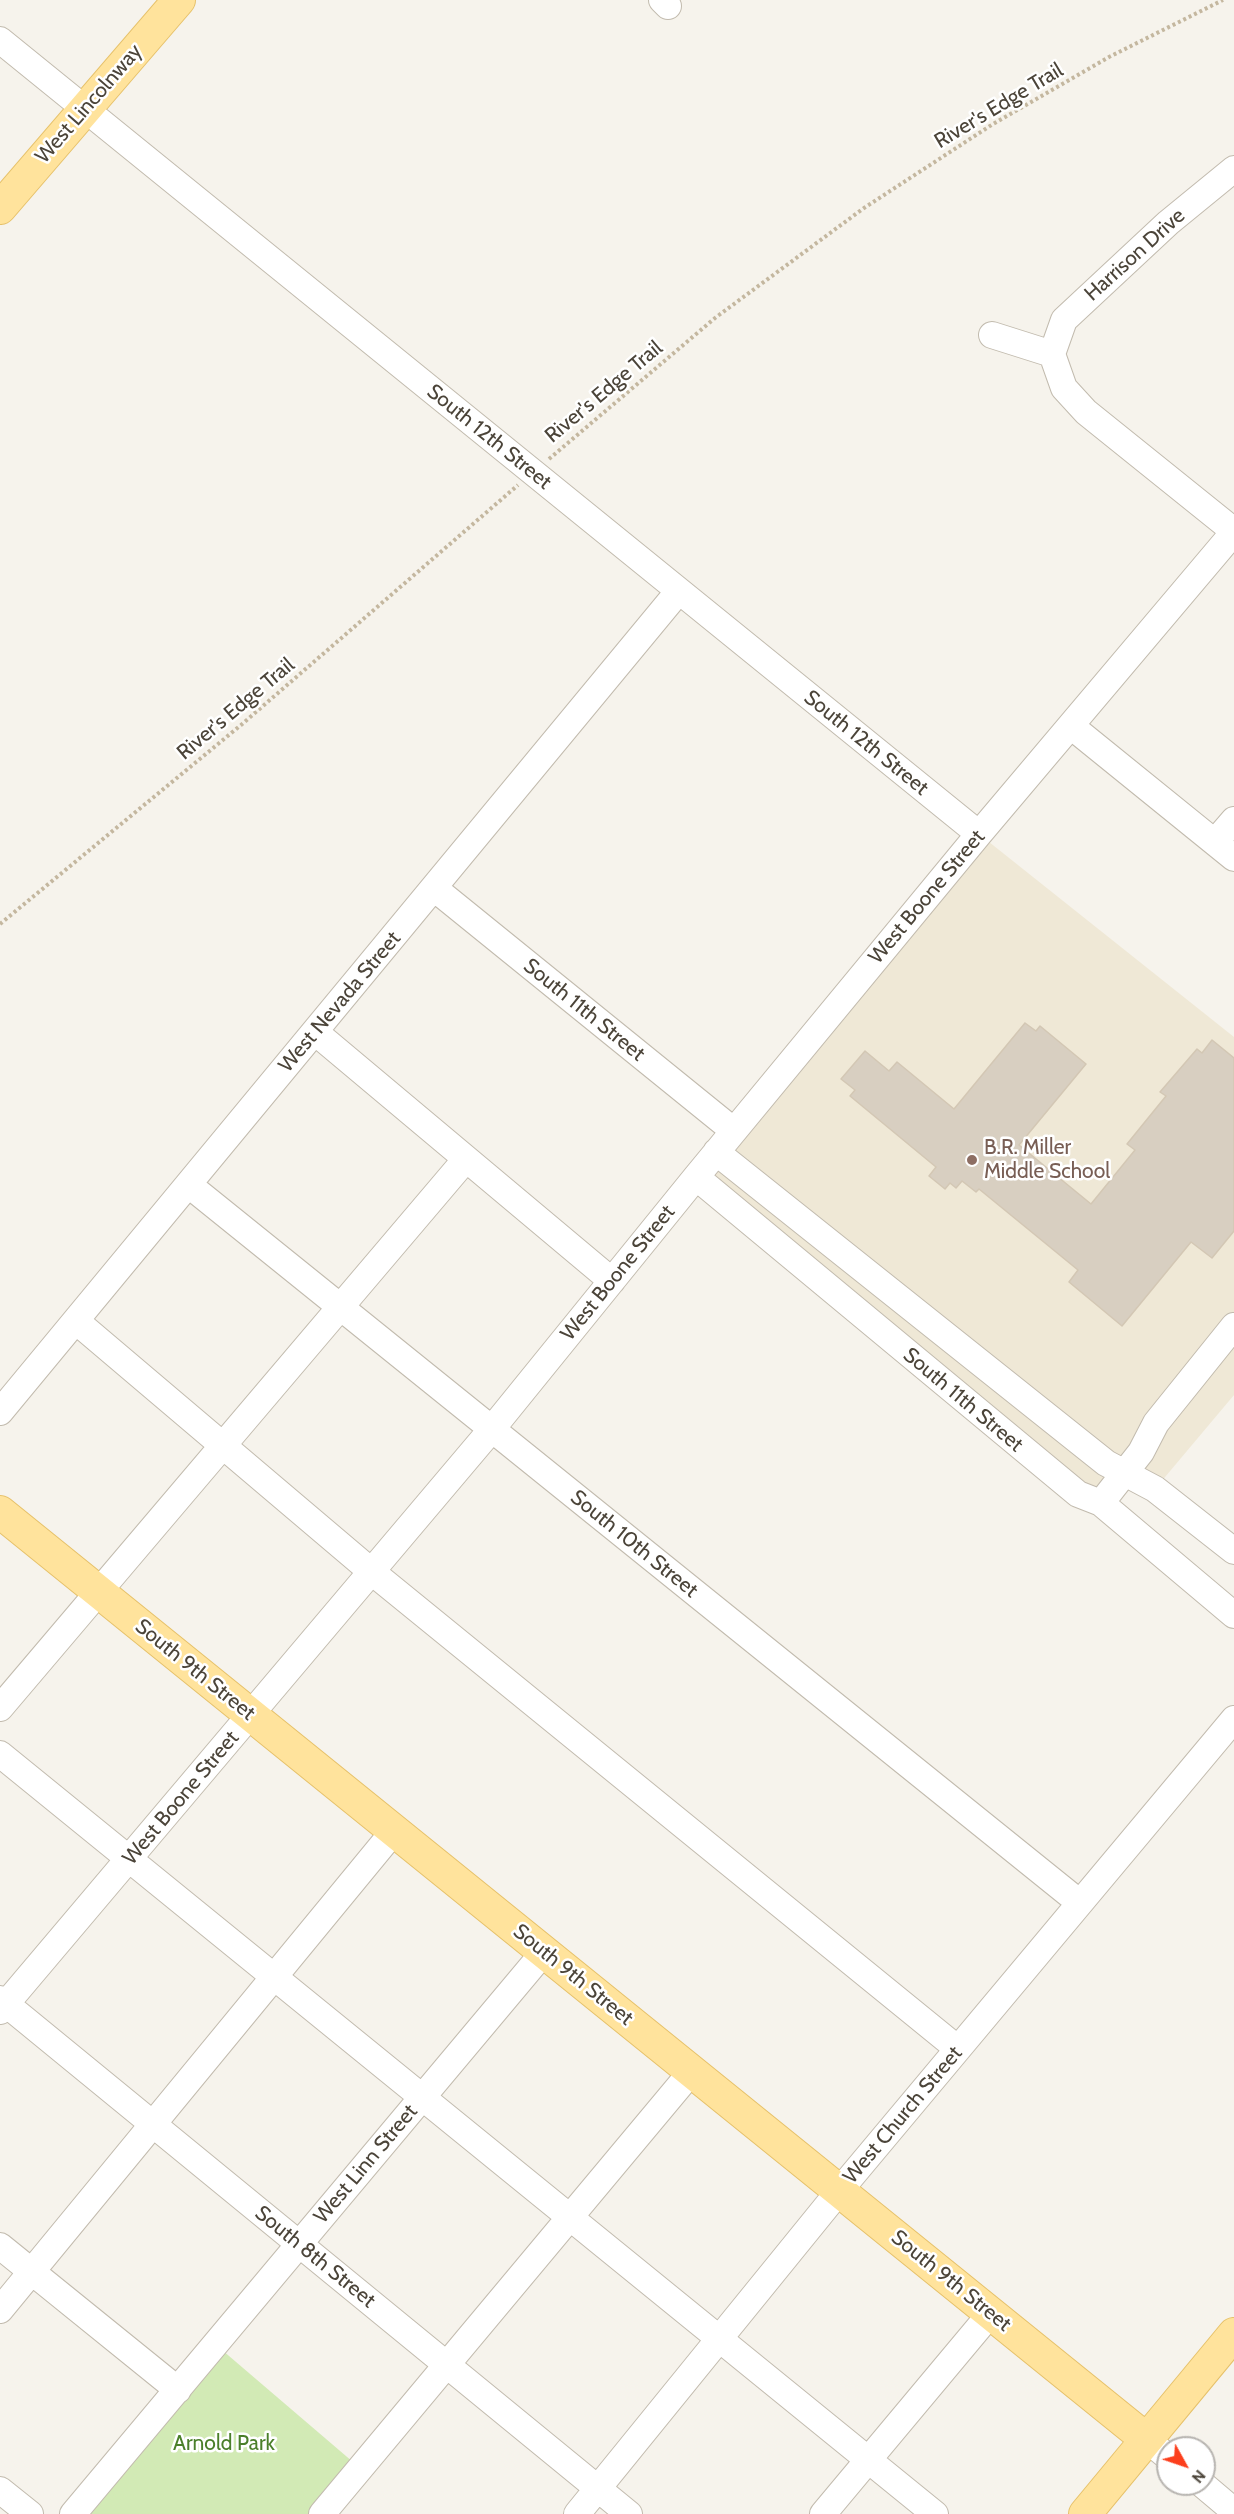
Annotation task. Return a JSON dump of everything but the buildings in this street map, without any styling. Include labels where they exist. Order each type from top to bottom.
[{"type":"main road","name":"West Lincolnway","points":[[0,208],[178,0]]},
{"type":"main road","name":"South 9th Street","points":[[0,1512],[1156,2447]]},
{"type":"main road","points":[[1165,2436],[1234,2334]]},
{"type":"main road","points":[[1084,2514],[1156,2449]]},
{"type":"street","name":"South 12th Street","points":[[0,40],[979,834]]},
{"type":"street","name":"Harrison Drive","points":[[1052,354],[1064,320],[1168,223],[1234,169]]},
{"type":"street","points":[[992,334],[1052,354],[1064,388],[1086,412],[1234,531]]},
{"type":"street","name":"West Boone Street","points":[[2,2005],[252,1716],[491,1430],[716,1152],[979,834],[1234,531]]},
{"type":"street","name":"West Nevada Street","points":[[0,1412],[678,592]]},
{"type":"street","points":[[1071,726],[1225,850],[1234,820]]},
{"type":"street","name":"South 11th Street","points":[[434,888],[734,1131]]},
{"type":"street","points":[[315,1032],[612,1281]]},
{"type":"street","name":"South 11th Street","points":[[716,1152],[1106,1463],[1155,1489],[1234,1551]]},
{"type":"street","points":[[0,1708],[466,1159]]},
{"type":"street","name":"South 11th Street","points":[[696,1177],[1068,1487],[1078,1494],[1101,1503],[1234,1615]]},
{"type":"street","name":"South 10th Street","points":[[189,1185],[1080,1903]]},
{"type":"street","points":[[76,1321],[372,1572],[958,2049]]},
{"type":"street","points":[[1101,1503],[1141,1452],[1156,1423],[1234,1326]]},
{"type":"street","name":"West Church Street","points":[[577,2514],[840,2190],[1234,1719]]},
{"type":"street","points":[[0,1754],[935,2514]]},
{"type":"street","points":[[0,2310],[394,1831]]},
{"type":"street","name":"West Linn Street","points":[[73,2514],[544,1952]]},
{"type":"street","name":"South 8th Street","points":[[2,2005],[152,2124],[629,2514]]},
{"type":"street","points":[[326,2512],[692,2071]]},
{"type":"street","points":[[0,2246],[178,2390]]},
{"type":"street","points":[[823,2514],[990,2313]]},
{"type":"street","points":[[0,2490],[30,2514]]},
{"type":"street","points":[[1216,2496],[1234,2511]]},
{"type":"path","name":"River's Edge Trail","points":[[0,924],[241,725],[532,472],[715,318],[864,208],[993,124],[1109,57],[1223,0]]},
{"type":"shaded area","name":"B.R. Miller Middle School","points":[[979,834],[1234,1037],[1234,1395],[1155,1489],[1089,1493],[703,1169]]},
{"type":"green space","name":"Arnold Park","points":[[215,2344],[360,2468],[322,2514],[73,2514]]},
{"type":"place","name":"B.R. Miller Middle School","points":[[972,1160]]}]
